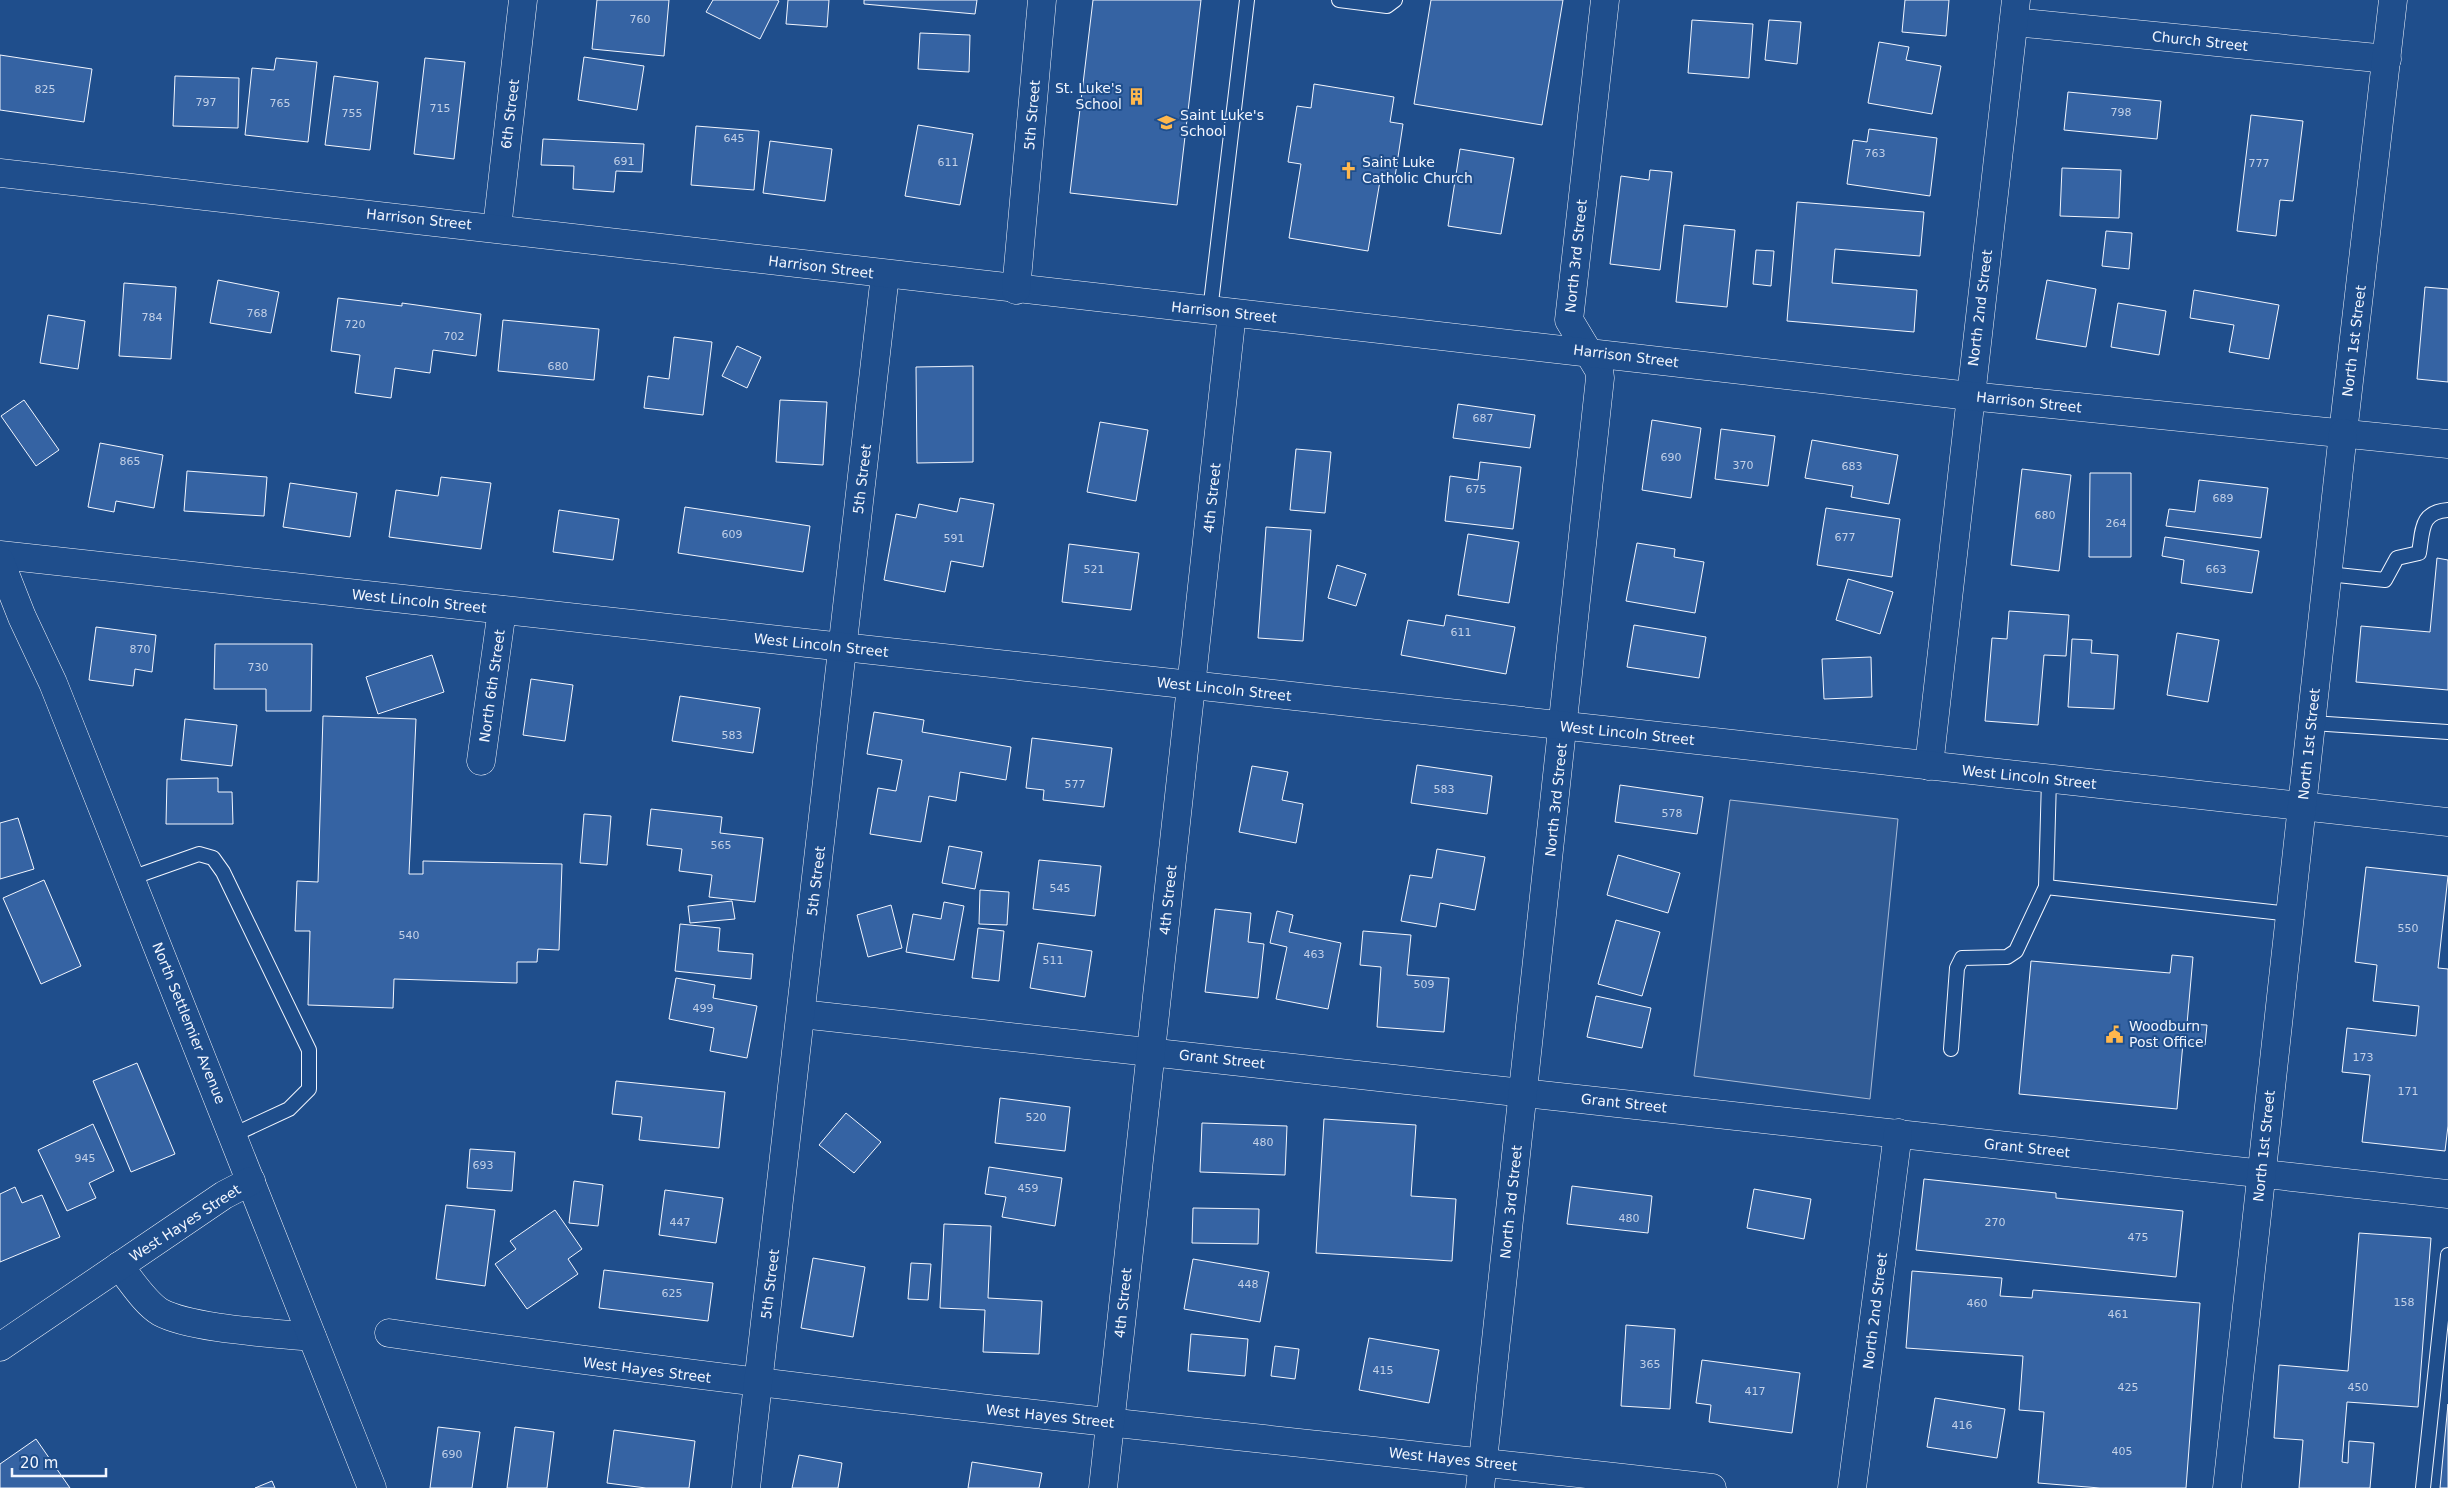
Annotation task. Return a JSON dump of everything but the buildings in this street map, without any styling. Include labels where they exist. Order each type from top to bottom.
[{"type":"street","name":"6th Street","points":[[497,228],[523,0]]},
{"type":"street","name":"5th Street","points":[[1016,290],[1042,0]]},
{"type":"street","name":"North 3rd Street","points":[[1481,1475],[1564,726],[1600,378],[1599,370],[1569,320],[1605,0]]},
{"type":"street","name":"North 1st Street","points":[[2227,1488],[2260,1174],[2393,0]]},
{"type":"street","name":"Church Street","points":[[2015,11],[2387,59]]},
{"type":"street","name":"North 2nd Street","points":[[1929,766],[2015,11]]},
{"type":"street","name":"Harrison Street","points":[[0,173],[497,228],[1016,290],[1586,351],[1970,396],[2448,444]]},
{"type":"street","name":"5th Street","points":[[746,1488],[885,275]]},
{"type":"street","name":"4th Street","points":[[1103,1488],[1191,685],[1221,312]]},
{"type":"street","name":"West Lincoln Street","points":[[0,555],[2448,822]]},
{"type":"street","name":"North Settlemier Avenue","points":[[0,562],[22,617],[53,683],[372,1488]]},
{"type":"street","name":"North 6th Street","points":[[481,761],[502,610]]},
{"type":"street","name":"Grant Street","points":[[801,1014],[1523,1091],[2448,1194]]},
{"type":"street","name":"North 2nd Street","points":[[1852,1488],[1898,1133]]},
{"type":"street","name":"West Hayes Street","points":[[0,1347],[224,1195],[251,1181]]},
{"type":"street","name":"West Hayes Street","points":[[119,1266],[149,1302],[159,1311],[173,1317],[202,1324],[312,1338]]},
{"type":"street","name":"West Hayes Street","points":[[389,1333],[578,1361],[758,1384],[1110,1423],[1481,1475],[1712,1488]]},
{"type":"lane","points":[[1221,312],[1247,0]]},
{"type":"lane","points":[[1339,0],[1387,6],[1395,0]]},
{"type":"lane","points":[[2328,574],[2385,580],[2397,558],[2419,553],[2425,521],[2435,511],[2448,510]]},
{"type":"lane","points":[[2312,722],[2448,732]]},
{"type":"lane","points":[[1952,1049],[1957,968],[1962,958],[2007,957],[2016,951],[2046,887],[2049,779]]},
{"type":"lane","points":[[131,878],[199,854],[213,858],[223,872],[309,1050],[309,1088],[289,1109],[233,1135]]},
{"type":"lane","points":[[2046,887],[2290,914]]},
{"type":"lane","points":[[2448,1188],[2448,1194]]},
{"type":"lane","points":[[2423,1488],[2448,1255]]},
{"type":"shaded area","points":[[1730,800],[1898,819],[1870,1099],[1694,1076]]},
{"type":"place","name":"St. Luke's School","points":[[1136,96]]},
{"type":"place","name":"Saint Luke's School","points":[[1166,123]]},
{"type":"place","name":"Saint Luke Catholic Church","points":[[1348,170]]},
{"type":"place","name":"Woodburn Post Office","points":[[2115,1034]]}]
